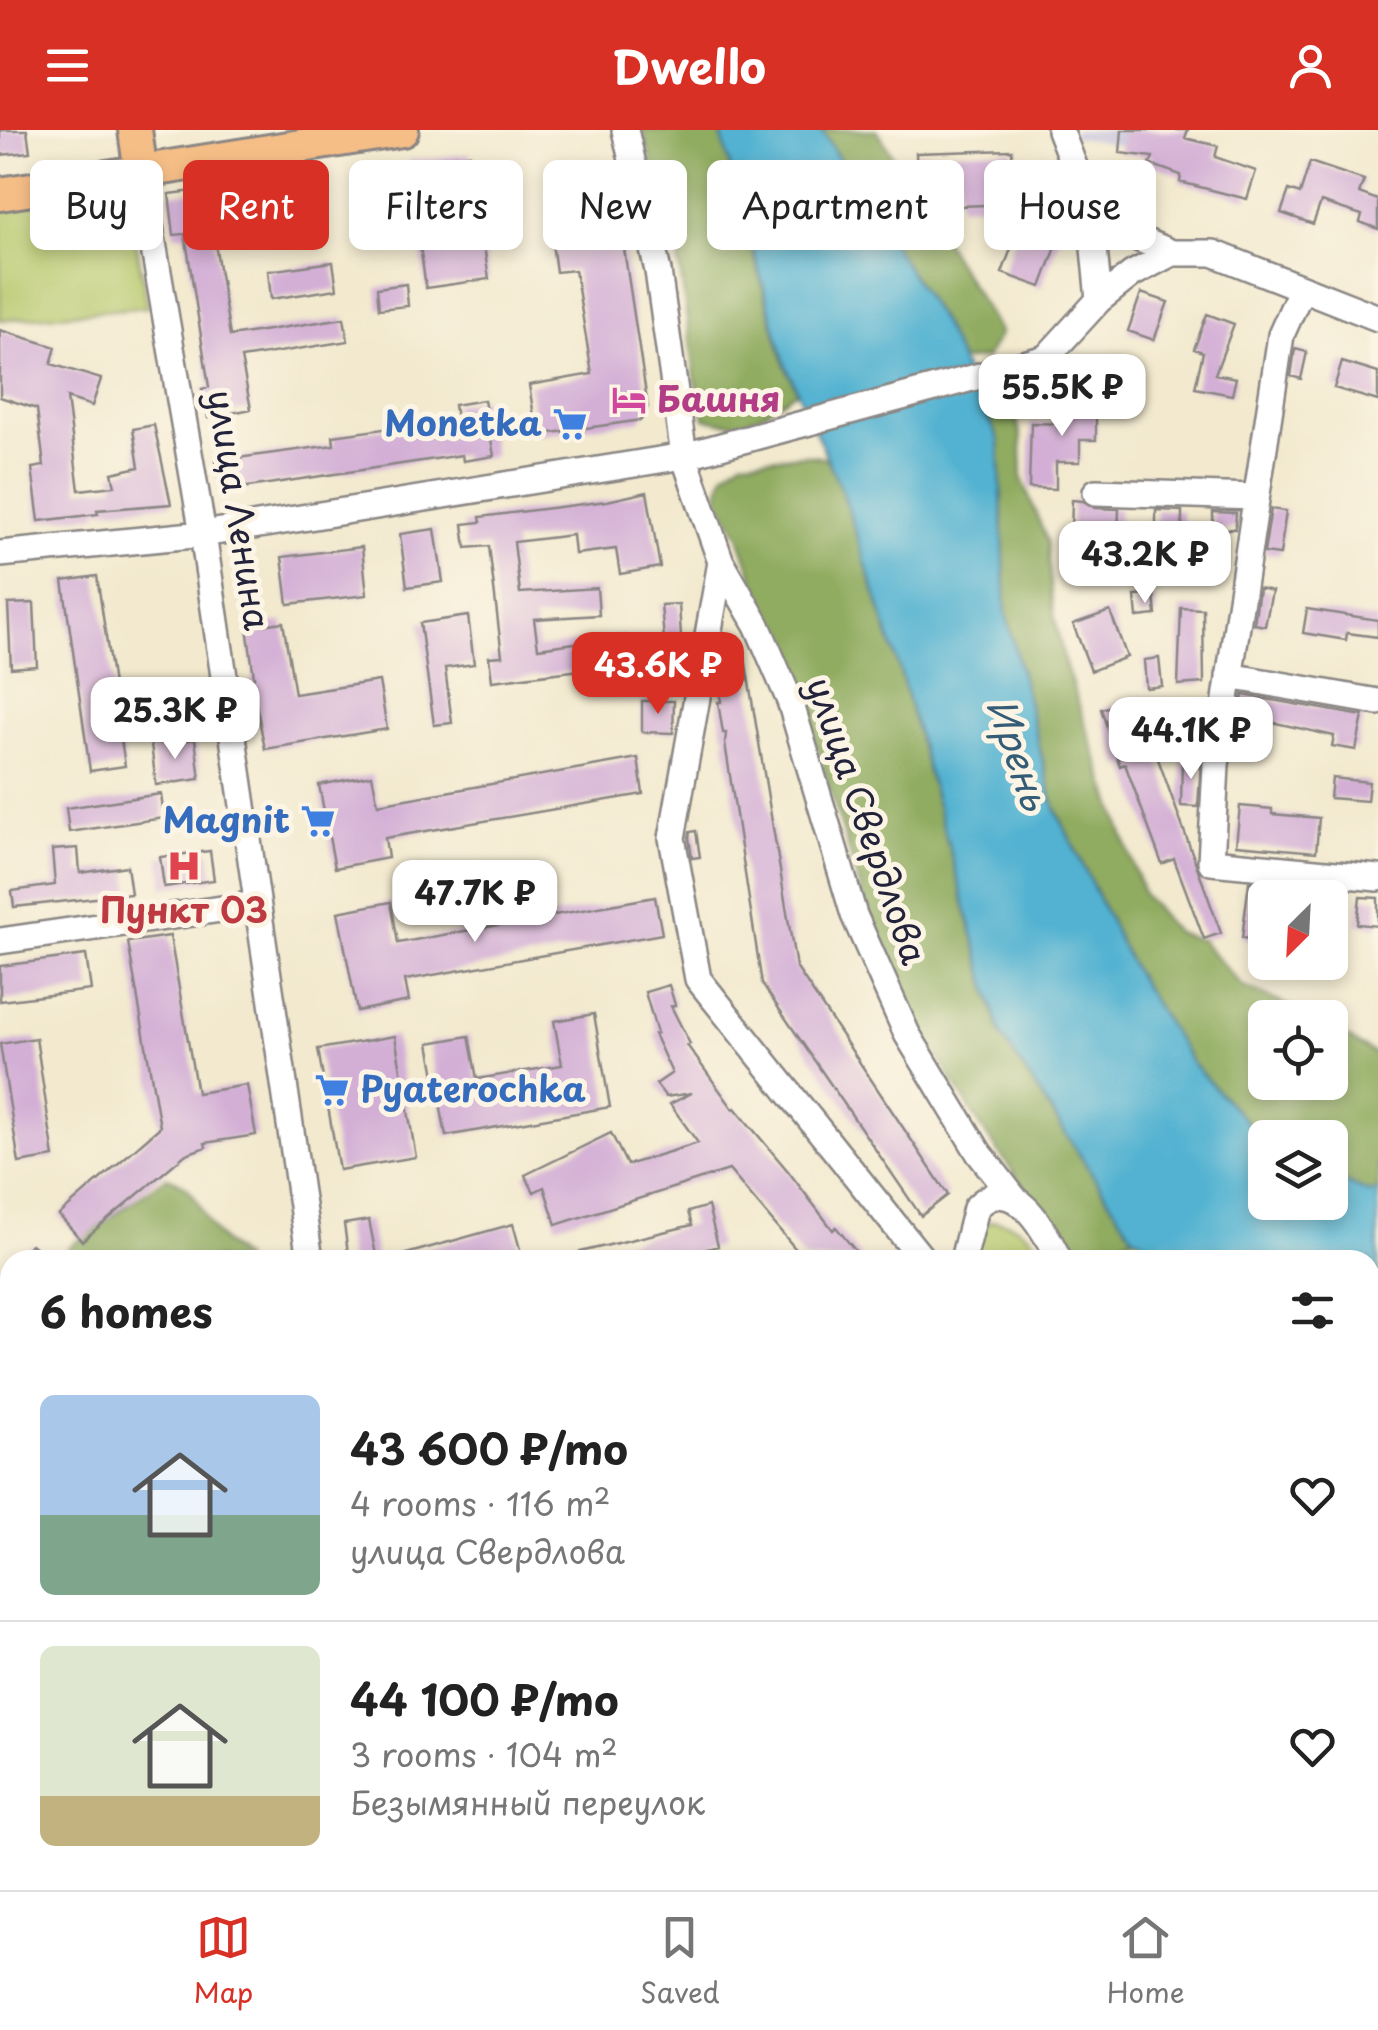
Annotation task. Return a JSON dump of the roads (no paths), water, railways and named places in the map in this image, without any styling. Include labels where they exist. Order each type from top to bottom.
[{"type":"main road","name":"улица Ленина","points":[[135,130],[139,160]]},
{"type":"main road","points":[[163,169],[402,130]]},
{"type":"main road","points":[[0,194],[30,190]]},
{"type":"street","name":"улица Свердлова","points":[[625,130],[658,271],[684,456],[721,562],[757,625],[790,701],[854,916],[907,1034],[979,1153],[1044,1230],[1054,1250]]},
{"type":"street","points":[[1060,130],[1072,160]]},
{"type":"street","points":[[1156,246],[1172,253],[1213,253],[1378,318]]},
{"type":"street","name":"улица Ленина","points":[[154,250],[203,534],[308,1250]]},
{"type":"street","points":[[1094,250],[1099,300]]},
{"type":"street","points":[[0,554],[203,534],[684,456],[1046,358],[1099,300],[1132,274],[1172,253]]},
{"type":"street","points":[[1302,288],[1281,335],[1216,766],[1211,862],[1378,878]]},
{"type":"street","points":[[1096,492],[1256,497]]},
{"type":"street","name":"улица Свердлова","points":[[721,562],[672,838],[698,980],[915,1250]]},
{"type":"street","points":[[1229,676],[1378,702]]},
{"type":"street","points":[[0,941],[256,904]]},
{"type":"street","points":[[966,1250],[976,1208],[979,1153]]},
{"type":"street","points":[[976,1208],[993,1195],[1014,1198]]},
{"type":"water","points":[[720,130],[821,130],[840,160],[728,160]]},
{"type":"water","name":"Ирень","points":[[753,250],[896,250],[942,323],[999,440],[1006,613],[1054,806],[1133,969],[1191,1062],[1248,1124],[1248,1220],[1348,1220],[1348,1183],[1369,1193],[1378,1191],[1378,1250],[1163,1250],[1133,1236],[1001,1035],[900,671],[844,496],[784,361]]},
{"type":"place","name":"Башня","points":[[629,400]]},
{"type":"place","name":"Monetka","points":[[570,424]]},
{"type":"place","name":"Magnit","points":[[318,821]]},
{"type":"place","name":"Пункт 03","points":[[184,866]]},
{"type":"place","name":"Pyaterochka","points":[[332,1090]]}]
